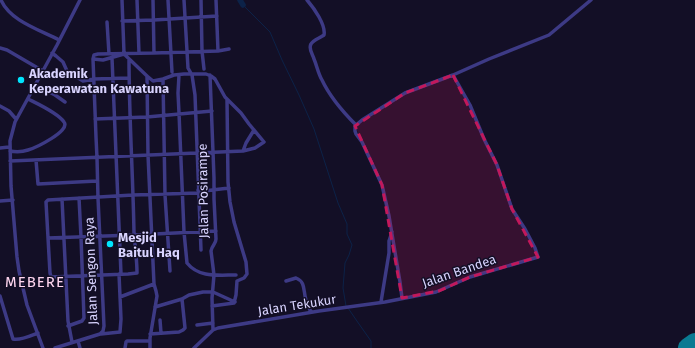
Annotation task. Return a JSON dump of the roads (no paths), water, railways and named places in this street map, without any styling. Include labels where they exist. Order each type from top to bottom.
[{"type":"street","points":[[1,0],[4,7],[18,19],[59,40]]},
{"type":"street","points":[[44,348],[25,298],[19,271],[10,161],[11,135],[16,119],[80,0]]},
{"type":"street","points":[[122,0],[124,53]]},
{"type":"street","points":[[137,0],[139,53]]},
{"type":"street","points":[[153,0],[154,53]]},
{"type":"street","points":[[168,0],[172,72]]},
{"type":"street","points":[[184,0],[188,68],[192,75],[195,95],[200,250]]},
{"type":"street","points":[[201,0],[202,51],[204,69]]},
{"type":"street","points":[[216,0],[218,50]]},
{"type":"street","points":[[308,0],[323,26],[324,31],[324,35],[311,43],[310,50],[326,87],[344,113],[356,125]]},
{"type":"street","points":[[402,298],[392,232],[382,185],[354,128],[362,120],[405,93],[453,75],[549,35],[591,0]]},
{"type":"street","points":[[122,21],[217,16]]},
{"type":"street","points":[[107,22],[109,54]]},
{"type":"street","points":[[0,48],[7,50],[42,71]]},
{"type":"street","points":[[10,161],[243,151],[255,148],[264,142],[241,113],[222,93],[215,78],[210,75],[174,75],[153,81],[122,54],[103,60],[93,59],[94,55],[96,54],[171,53],[229,49]]},
{"type":"street","points":[[52,53],[63,62],[66,71],[83,81],[94,79],[129,78]]},
{"type":"street","points":[[100,334],[120,332],[121,319],[112,58]]},
{"type":"street","name":"Jalan Sengon Raya","points":[[55,348],[64,347],[72,342],[100,334],[104,326],[93,59]]},
{"type":"street","points":[[129,59],[129,78],[131,117],[133,195],[134,235],[137,273],[51,277],[47,201],[133,195],[182,194],[229,188]]},
{"type":"street","points":[[180,75],[178,93],[184,232],[187,263],[199,273],[236,275]]},
{"type":"street","name":"Jalan Posirampe","points":[[210,75],[214,178],[213,190],[216,231],[216,242],[211,251],[214,275],[212,306],[213,330]]},
{"type":"street","name":"Jalan Bandea","points":[[383,302],[436,292],[470,277],[538,257],[525,229],[512,208],[497,165],[484,139],[470,104],[453,75]]},
{"type":"street","points":[[147,76],[151,234],[154,284],[157,296],[150,334],[150,348]]},
{"type":"street","points":[[163,79],[164,154],[170,271]]},
{"type":"street","points":[[35,85],[65,102]]},
{"type":"street","points":[[0,148],[28,150],[39,146],[59,134],[65,126],[65,123],[55,114],[28,99]]},
{"type":"street","points":[[227,99],[231,211],[247,271],[244,278],[236,281],[235,302]]},
{"type":"street","points":[[0,106],[9,110],[16,119]]},
{"type":"street","points":[[95,119],[212,111]]},
{"type":"street","points":[[243,151],[254,130]]},
{"type":"street","points":[[36,160],[38,184],[98,181]]},
{"type":"street","points":[[68,326],[84,319],[78,198]]},
{"type":"street","points":[[62,199],[68,326],[72,342]]},
{"type":"street","points":[[0,201],[13,200]]},
{"type":"street","points":[[48,238],[216,231]]},
{"type":"street","points":[[383,302],[389,241],[392,232]]},
{"type":"street","points":[[286,281],[296,278],[300,281],[304,287],[306,300],[311,312]]},
{"type":"street","points":[[120,297],[154,284]]},
{"type":"street","points":[[155,307],[182,299],[189,295],[203,292],[213,292],[235,302]]},
{"type":"street","points":[[0,296],[13,340],[38,333]]},
{"type":"street","points":[[150,334],[179,332],[184,329],[182,299]]},
{"type":"street","points":[[212,306],[235,302]]},
{"type":"street","name":"Jalan Tekukur","points":[[213,330],[311,312],[383,302]]},
{"type":"street","points":[[160,320],[162,333]]},
{"type":"street","points":[[197,325],[213,323]]},
{"type":"street","points":[[194,348],[213,330]]},
{"type":"street","points":[[78,341],[80,348]]},
{"type":"street","points":[[126,348],[126,341],[150,341]]},
{"type":"waterway","points":[[240,0],[243,5]]},
{"type":"waterway","points":[[243,5],[270,32],[314,129],[338,203],[347,224],[347,234],[352,245],[345,263],[343,288],[346,306]]},
{"type":"waterway","points":[[348,308],[371,341],[371,348]]},
{"type":"place","name":"Akademik Keperawatan Kawatuna","points":[[21,80]]},
{"type":"place","name":"Mesjid Baitul Haq","points":[[110,244]]},
{"type":"district","name":"MEBERE","points":[[35,282]]}]
